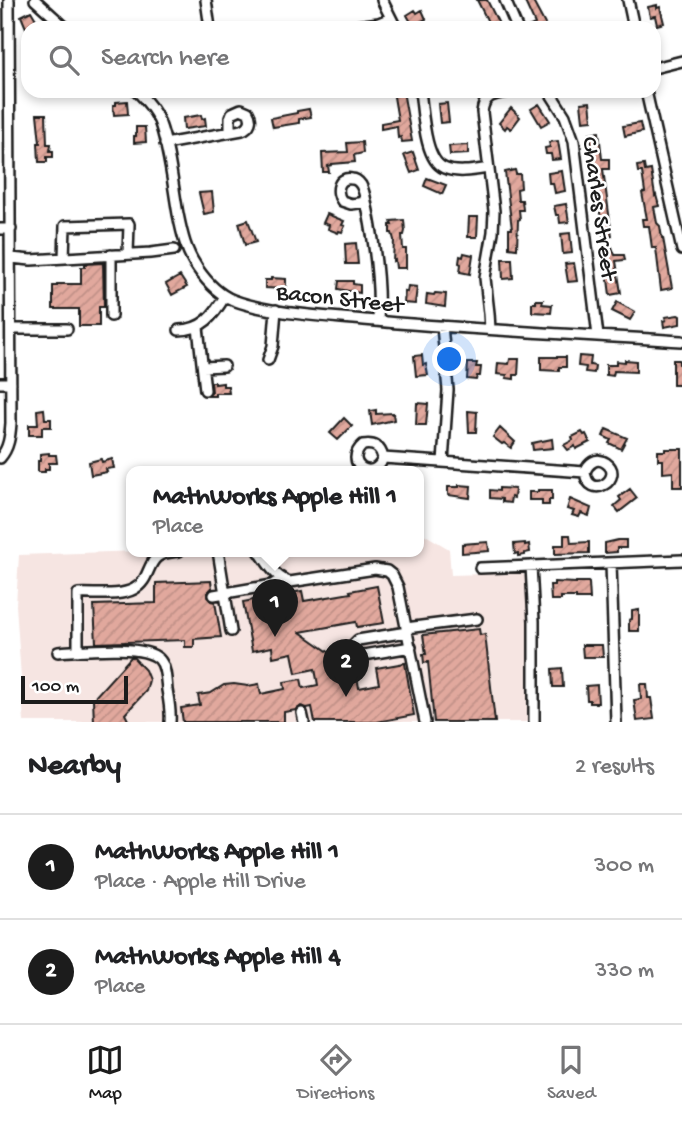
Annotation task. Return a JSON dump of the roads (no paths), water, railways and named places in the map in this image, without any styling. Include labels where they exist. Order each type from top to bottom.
[{"type":"street","points":[[0,458],[9,441],[11,423],[11,229],[4,59],[9,0]]},
{"type":"street","points":[[35,0],[58,21]]},
{"type":"street","points":[[206,0],[209,21]]},
{"type":"street","points":[[382,0],[392,21]]},
{"type":"street","points":[[505,0],[514,21]]},
{"type":"street","points":[[628,0],[632,21]]},
{"type":"street","points":[[384,21],[391,18]]},
{"type":"street","points":[[661,66],[682,61]]},
{"type":"street","name":"Bacon Street","points":[[144,98],[156,115],[165,144],[189,254],[205,278],[225,296],[276,310],[378,321],[682,341]]},
{"type":"street","points":[[421,98],[429,147],[434,160],[449,170],[489,168]]},
{"type":"street","points":[[488,98],[483,105],[482,120],[494,211],[485,278],[489,329]]},
{"type":"street","name":"Charles Street","points":[[553,98],[569,124],[575,141],[598,336]]},
{"type":"street","points":[[648,98],[682,250]]},
{"type":"street","points":[[165,144],[230,132]]},
{"type":"street","points":[[366,202],[376,274],[378,321]]},
{"type":"street","points":[[64,258],[65,226],[128,224],[128,254]]},
{"type":"street","points":[[0,229],[11,229]]},
{"type":"street","points":[[11,258],[31,260],[174,250]]},
{"type":"street","points":[[111,255],[111,316]]},
{"type":"street","points":[[179,330],[198,327],[214,313],[225,296]]},
{"type":"street","points":[[268,360],[273,346],[276,310]]},
{"type":"street","points":[[442,326],[448,380],[443,463]]},
{"type":"street","points":[[198,327],[205,390]]},
{"type":"street","points":[[11,329],[67,329]]},
{"type":"street","points":[[202,367],[224,366]]},
{"type":"street","points":[[0,383],[11,383]]},
{"type":"street","points":[[383,458],[584,472]]},
{"type":"street","points":[[78,651],[78,594],[124,592],[137,588],[157,557]]},
{"type":"street","points":[[219,557],[231,631]]},
{"type":"street","points":[[263,557],[281,579],[295,582],[367,570],[381,569],[392,575],[398,587],[411,647],[423,720]]},
{"type":"street","points":[[480,568],[682,560]]},
{"type":"street","points":[[611,564],[616,722]]},
{"type":"street","points":[[531,566],[534,722]]},
{"type":"street","points":[[214,595],[272,585],[281,579]]},
{"type":"street","points":[[102,593],[103,605]]},
{"type":"street","points":[[411,647],[364,655],[356,654],[353,649],[358,640],[477,619]]},
{"type":"street","points":[[58,652],[136,650],[158,658],[163,666],[171,708],[170,722]]},
{"type":"place","name":"MathWorks Apple Hill 1","points":[[275,637]]},
{"type":"place","name":"MathWorks Apple Hill 4","points":[[346,697]]}]
